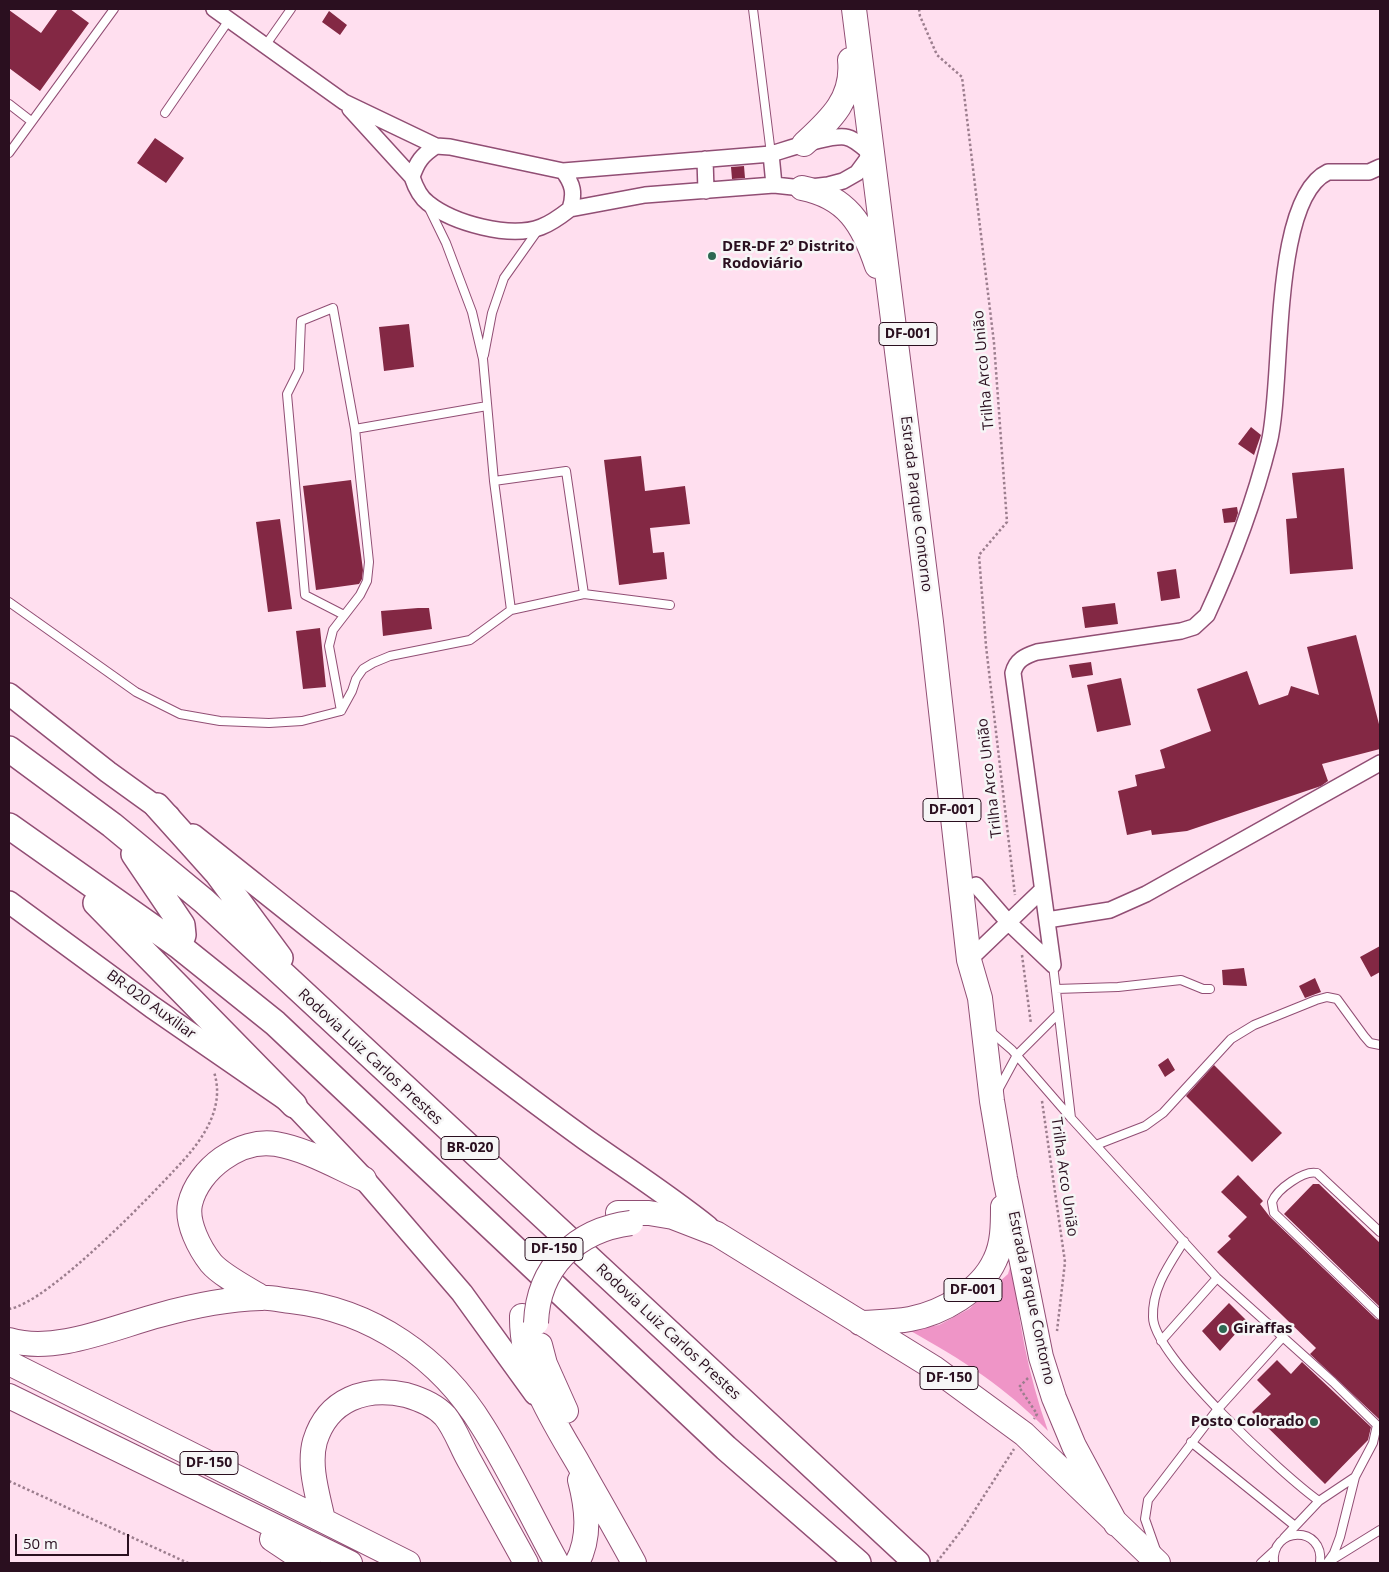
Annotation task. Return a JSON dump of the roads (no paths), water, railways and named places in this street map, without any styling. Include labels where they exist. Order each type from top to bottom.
[{"type":"highway","name":"Rodovia Luiz Carlos Prestes","points":[[9,749],[112,825],[204,900],[917,1563]]},
{"type":"highway","points":[[157,806],[236,896],[301,992]]},
{"type":"highway","points":[[112,825],[150,876],[182,925],[183,935],[179,946]]},
{"type":"highway","name":"BR-020","points":[[9,826],[179,946],[275,1023],[726,1448],[858,1563]]},
{"type":"highway","points":[[45,851],[294,1105]]},
{"type":"main road","points":[[804,144],[838,110],[846,96],[850,82],[851,66],[846,9]]},
{"type":"main road","name":"Estrada Parque Contorno","points":[[854,9],[992,1101],[1005,1178],[1041,1357],[1054,1398],[1074,1446],[1116,1524]]},
{"type":"main road","name":"Estrada Parque Contorno","points":[[867,9],[887,188],[935,532],[976,885],[975,955]]},
{"type":"main road","points":[[879,117],[871,154],[878,162],[887,188]]},
{"type":"main road","points":[[802,188],[820,192],[835,200],[862,227],[892,312]]},
{"type":"main road","points":[[9,694],[108,772],[157,806],[353,962],[578,1133],[666,1194],[717,1234]]},
{"type":"main road","name":"BR-020 Auxiliar","points":[[9,902],[294,1105],[364,1179],[462,1293],[552,1418]]},
{"type":"main road","points":[[262,1298],[212,1265],[190,1222],[190,1205],[197,1187],[211,1168],[250,1145],[276,1144],[316,1158],[364,1179]]},
{"type":"main road","name":"Estrada Parque Contorno","points":[[860,1323],[911,1319],[935,1311],[972,1291],[992,1266],[998,1252],[1002,1236],[1005,1178]]},
{"type":"main road","name":"DF-150","points":[[634,1563],[552,1418],[527,1360],[522,1337],[529,1320],[529,1288],[547,1256],[563,1240],[578,1229],[598,1219],[624,1218],[649,1212],[673,1217],[717,1234],[785,1278],[934,1368],[1024,1434],[1116,1524],[1159,1563]]},
{"type":"main road","points":[[624,1218],[673,1230],[785,1278]]},
{"type":"main road","points":[[9,1340],[18,1342],[63,1342],[195,1307],[262,1298],[317,1304],[372,1323],[400,1339],[447,1379],[483,1426],[557,1563]]},
{"type":"main road","points":[[529,1320],[537,1336],[545,1364],[599,1476],[609,1502],[614,1528]]},
{"type":"main road","name":"DF-150","points":[[9,1363],[408,1563]]},
{"type":"main road","points":[[323,1520],[313,1475],[314,1444],[320,1428],[342,1403],[360,1394],[377,1390],[400,1394],[422,1399],[445,1416],[526,1563]]},
{"type":"main road","name":"DF-150","points":[[9,1396],[350,1563]]},
{"type":"main road","name":"DF-150","points":[[574,1458],[586,1507],[586,1536],[577,1563]]},
{"type":"main road","points":[[198,1489],[308,1563]]},
{"type":"street","points":[[214,9],[344,102],[436,146],[460,148],[563,171],[771,154],[804,144],[846,137],[857,142],[871,154],[857,173],[843,181],[802,188],[774,185],[645,195],[570,209],[559,218],[540,228],[524,231],[493,230],[464,222],[426,203],[416,188],[412,177],[344,102]]},
{"type":"street","points":[[412,177],[417,162],[425,153],[436,146]]},
{"type":"street","points":[[771,154],[774,185]]},
{"type":"street","points":[[705,159],[706,191]]},
{"type":"street","points":[[1053,965],[1012,673],[1015,665],[1020,659],[1037,652],[1181,631],[1194,627],[1207,615],[1251,503],[1270,442],[1288,254],[1300,210],[1308,191],[1322,175],[1328,172],[1369,172],[1380,168]]},
{"type":"street","points":[[563,171],[571,182],[573,190],[570,209]]},
{"type":"street","points":[[1047,920],[1110,910],[1146,894],[1380,763]]},
{"type":"street","points":[[976,885],[1008,923],[1053,965]]},
{"type":"street","points":[[975,955],[1042,890]]},
{"type":"lane","points":[[265,46],[291,9]]},
{"type":"lane","points":[[753,9],[771,154]]},
{"type":"lane","points":[[9,153],[110,10]]},
{"type":"lane","points":[[164,113],[229,20]]},
{"type":"lane","points":[[9,104],[31,121]]},
{"type":"lane","points":[[426,203],[446,243],[472,312],[484,359],[494,481],[511,610]]},
{"type":"lane","points":[[484,359],[492,313],[504,278],[540,228]]},
{"type":"lane","points":[[341,711],[329,646],[333,630],[360,595],[367,581],[369,562],[355,429],[333,308],[301,321],[298,370],[287,394],[305,595],[344,615]]},
{"type":"lane","points":[[355,429],[487,406]]},
{"type":"lane","points":[[494,481],[566,470],[584,594]]},
{"type":"lane","points":[[9,602],[136,692],[180,714],[220,720],[269,722],[302,721],[341,711],[352,692],[356,678],[363,669],[373,662],[390,656],[470,640],[511,610],[584,594],[670,605]]},
{"type":"lane","points":[[1053,965],[1071,1118]]},
{"type":"lane","points":[[1056,989],[1181,980],[1203,989],[1210,989]]},
{"type":"lane","points":[[1096,1145],[1145,1126],[1163,1114],[1231,1039],[1254,1025],[1327,996],[1337,999],[1370,1043],[1380,1045]]},
{"type":"lane","points":[[992,1101],[1017,1055],[1058,1014]]},
{"type":"lane","points":[[984,1026],[1017,1055],[1071,1118],[1217,1278],[1333,1382],[1379,1427],[1373,1443],[1355,1477],[1340,1537],[1328,1563]]},
{"type":"lane","points":[[1380,1232],[1317,1173],[1310,1172],[1299,1177],[1279,1193],[1272,1202],[1274,1213],[1380,1315]]},
{"type":"lane","points":[[1184,1241],[1161,1279],[1154,1298],[1153,1319],[1161,1341],[1218,1410],[1286,1474],[1319,1501]]},
{"type":"lane","points":[[1161,1341],[1217,1278]]},
{"type":"lane","points":[[1159,1563],[1145,1519],[1148,1500],[1191,1442],[1282,1338]]},
{"type":"lane","points":[[1191,1442],[1294,1526]]},
{"type":"lane","points":[[1261,1563],[1319,1501],[1355,1477]]},
{"type":"lane","points":[[1328,1563],[1380,1530]]},
{"type":"lane","points":[[1284,1538],[1295,1534],[1307,1536],[1316,1544],[1321,1556],[1320,1563]]},
{"type":"lane","points":[[1274,1551],[1274,1563]]},
{"type":"place","name":"DER-DF 2º Distrito Rodoviário","points":[[712,256]]},
{"type":"place","name":"Giraffas","points":[[1223,1329]]},
{"type":"place","name":"Posto Colorado","points":[[1314,1422]]}]
